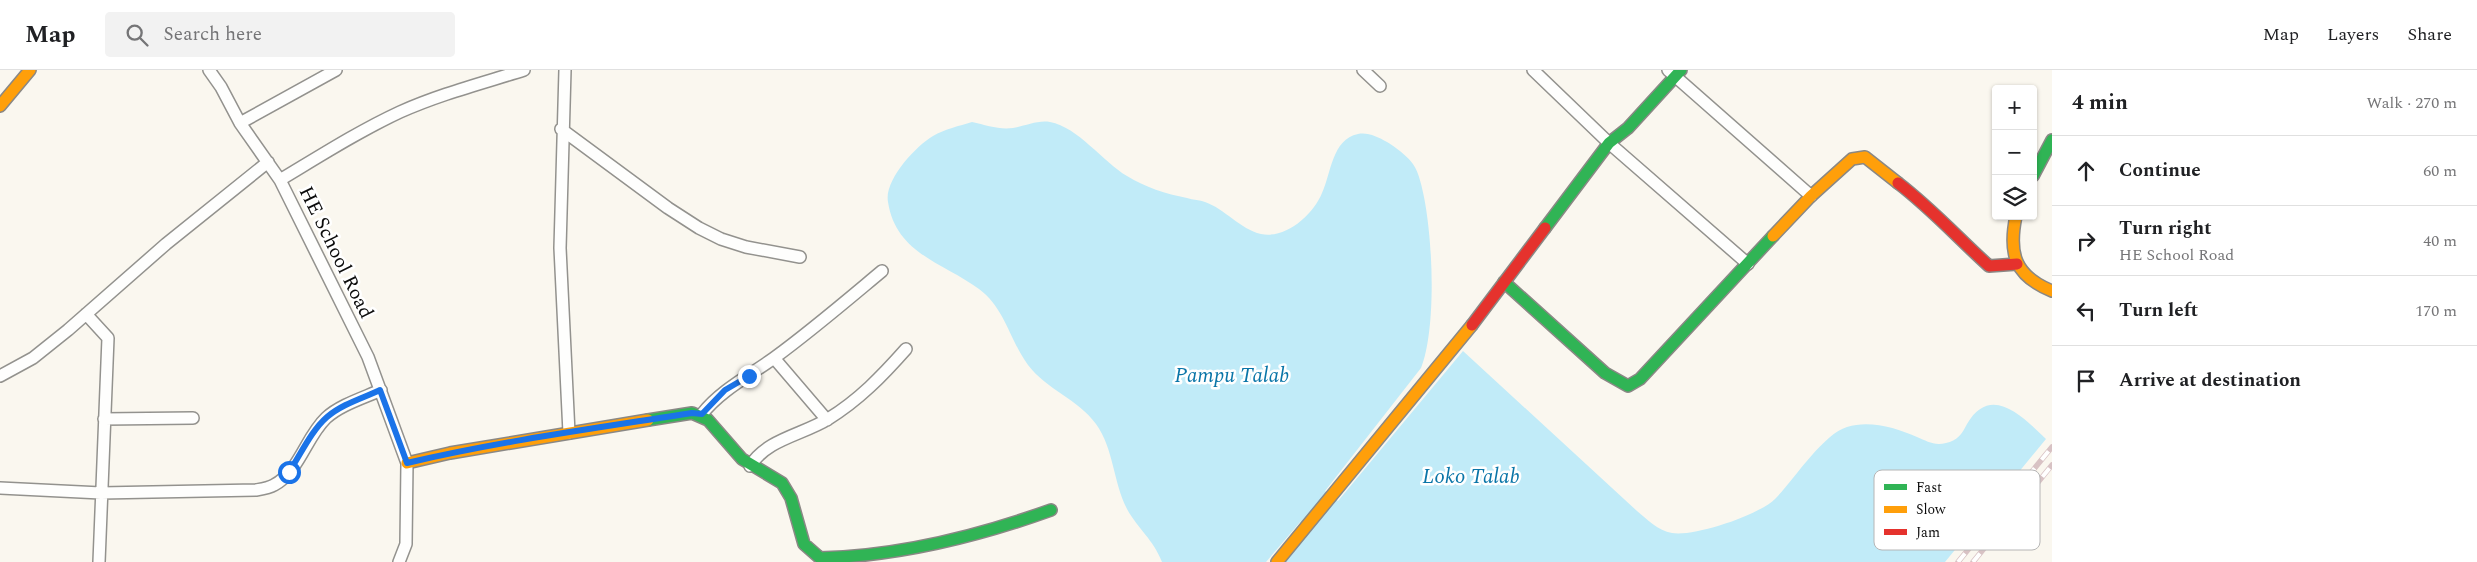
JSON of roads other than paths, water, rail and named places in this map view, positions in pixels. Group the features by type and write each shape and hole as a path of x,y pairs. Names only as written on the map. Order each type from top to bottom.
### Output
{"street":[{"path":"0,106 30,70"},
{"name":"HE School Road","path":"208,70 221,87 240,123 280,180 368,357 407,463"},
{"path":"280,180 347,139 401,112 448,94 524,70"},
{"path":"564,70 561,129 560,248 568,433"},
{"path":"1364,70 1380,86"},
{"path":"1533,70 1608,143 1748,264"},
{"path":"240,123 329,72"},
{"path":"1277,562 1457,346 1608,143 1628,128 1675,72 1811,196"},
{"path":"561,129 668,208 699,228 721,239 746,247 800,257"},
{"path":"2034,175 2052,140"},
{"path":"1504,282 1605,373 1616,381 1628,386 1640,379 1811,196 1852,159 1865,157 1930,208 1942,223 1989,266 2016,264"},
{"path":"0,376 33,358 166,244 268,162"},
{"path":"2015,220 2011,237 2016,264 2031,281 2052,291"},
{"path":"702,414 725,390 774,358 882,271"},
{"path":"86,314 108,338 100,562"},
{"path":"750,466 757,455 765,448 826,420 877,382 906,350"},
{"path":"774,358 826,420"},
{"path":"0,488 101,493 256,490 274,485 289,472 316,429 327,417 340,408 380,390"},
{"path":"399,562 406,544 407,463 450,453 692,413 702,414 709,419 741,459 750,466 776,478 785,486 791,497 802,543 809,553 820,558 850,559 954,541 1001,529 1051,510"},
{"path":"104,419 193,418"}],"water":[{"name":"Pampu Talab","path":"972,122 1003,128 1013,128 1041,122 1060,125 1080,138 1118,170 1134,180 1164,192 1205,202 1219,209 1246,228 1261,234 1270,235 1280,233 1298,224 1312,209 1322,193 1338,150 1349,137 1358,134 1373,135 1401,152 1416,169 1427,216 1432,271 1430,326 1426,349 1421,368 1325,491 1338,501 1463,351 1637,511 1657,527 1672,533 1695,532 1726,524 1767,505 1775,499 1818,448 1838,431 1847,427 1865,424 1883,426 1931,443 1942,444 1953,441 1959,436 1976,412 1986,406 1996,405 2007,408 2017,414 2046,439 2021,470 1874,470 1874,550 1955,550 1945,562 1285,562 1301,521 1266,562 1162,562 1122,499 1110,455 1096,424 1081,408 1044,381 1028,365 1016,346 1001,315 988,297 979,289 911,246 893,220 888,202 888,193 896,174 918,147 933,136"}],"railway":[{"path":"2033,470 2052,447"},
{"path":"2040,480 2052,465"},
{"path":"1958,562 1968,550"},
{"path":"1973,562 1983,550"}],"water label":[{"name":"Loko Talab","path":"1471,476"}]}
